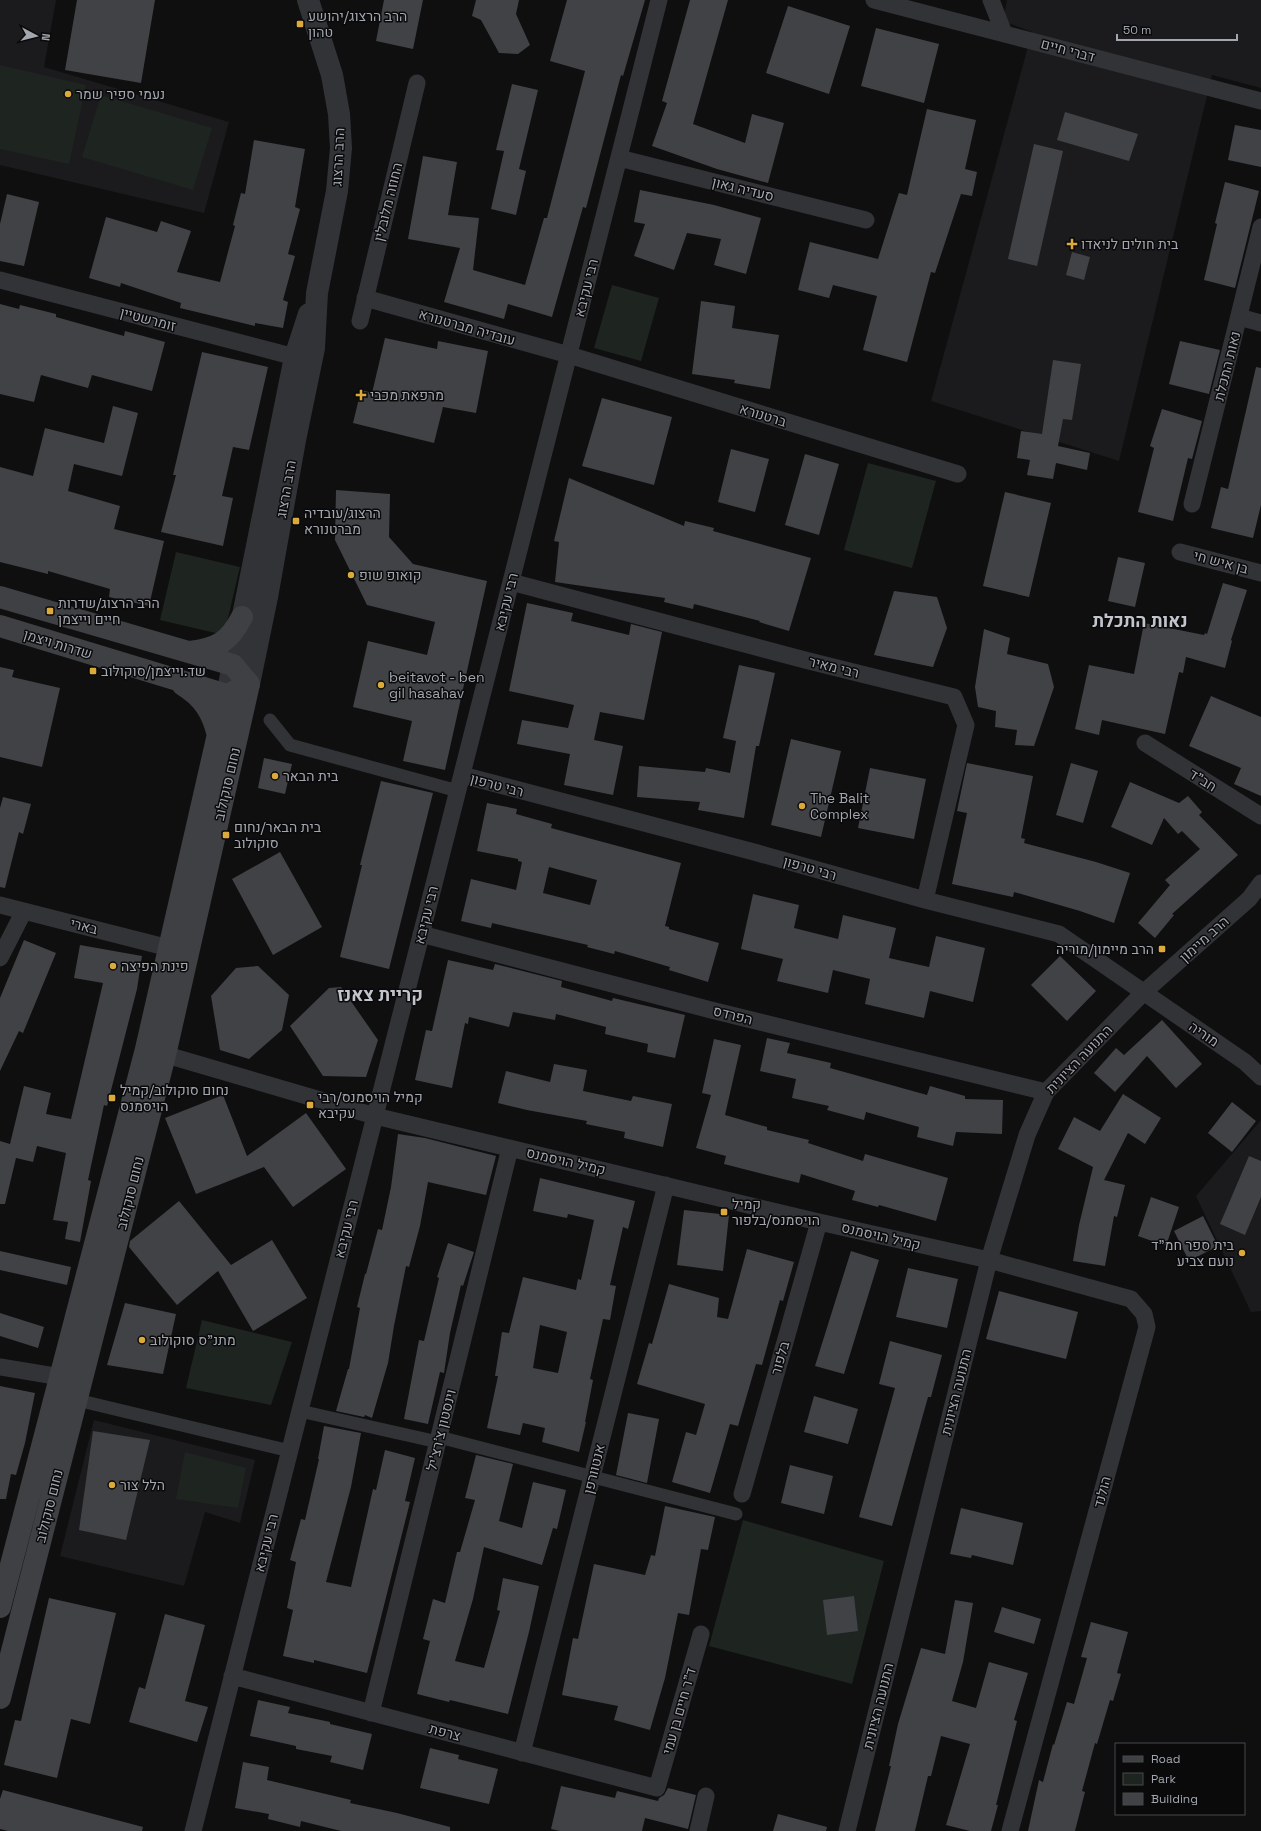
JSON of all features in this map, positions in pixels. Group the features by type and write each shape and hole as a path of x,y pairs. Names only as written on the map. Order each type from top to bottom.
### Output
{"main road":[{"name":"שדרות ויצמן","path":"0,597 233,665"},
{"path":"190,652 208,649 221,644 229,637 242,617"},
{"name":"שדרות ויצמן","path":"0,626 227,695"},
{"path":"227,695 249,684 233,665"},
{"path":"177,681 192,691 208,707 213,716 218,736"},
{"name":"נחום סוקולוב","path":"0,1698 77,1400 156,1052 249,684"},
{"name":"נחום סוקולוב","path":"0,1607 60,1376 156,1052 169,948 227,695"}],"street":[{"name":"הרב הרצוג","path":"249,684 314,348 318,293 337,191 341,148 340,114 332,75 308,0"},
{"name":"רבי עקיבא","path":"193,1831 659,0"},
{"name":"דברי חיים","path":"874,0 1261,101"},
{"path":"991,0 1004,33"},
{"name":"החוזה מלובלין","path":"360,321 417,84"},
{"name":"סעדיה גאון","path":"619,158 866,220"},
{"name":"נאות התכלת","path":"1192,504 1261,227"},
{"name":"זומרשטיין","path":"0,280 295,357"},
{"name":"הרב הרצוג","path":"233,665 295,357 318,293"},
{"name":"עובדיה מברטנורא","path":"365,298 569,356"},
{"path":"1239,317 1261,323"},
{"name":"ברטנורא","path":"569,356 958,474"},
{"name":"בן איש חי","path":"1180,552 1261,573"},
{"name":"רבי מאיר","path":"511,582 805,660 954,696 966,725 925,900"},
{"name":"נחום סוקולוב","path":"227,695 233,665"},
{"path":"270,720 290,745 460,783"},
{"name":"חב\"ד","path":"1145,744 1261,816"},
{"name":"רבי טרפון","path":"460,783 754,852 925,900 1059,934 1143,993"},
{"name":"הרב מיימון","path":"1143,993 1249,899 1261,883"},
{"name":"בארי","path":"0,905 169,948"},
{"path":"0,958 24,911"},
{"name":"הפרדס","path":"421,934 711,1010 1046,1092"},
{"name":"מוריה","path":"1143,993 1246,1062 1261,1077"},
{"name":"התנועה הציונית","path":"847,1831 989,1260 1027,1135 1046,1092 1143,993"},
{"name":"קמיל הויסמנס","path":"156,1052 375,1116 819,1222 989,1260"},
{"name":"וינסטון צ'רצ'יל","path":"371,1713 510,1148"},
{"name":"אנטוורפן","path":"522,1753 666,1185"},
{"name":"בלפור","path":"742,1494 819,1222"},
{"name":"הולנד","path":"989,1260 1131,1299 1144,1314 1147,1327 1010,1831"},
{"path":"0,1367 60,1376 69,1379 75,1387 77,1400 290,1451"},
{"path":"300,1411 438,1439 736,1514"},
{"name":"ד\"ר חיים בן עמי","path":"657,1788 701,1634"},
{"name":"צרפת","path":"232,1676 657,1788"},
{"path":"698,1831 706,1796"}],"shaded area":[{"name":"נעמי ספיר שמר","path":"0,0 56,0 44,67 229,122 204,213 0,165"},
{"name":"בית חולים לניאדו","path":"1007,0 1261,0 1261,88 1212,75 1119,461 931,401 1032,32 1003,21"},
{"name":"בית ספר חמ\"ד נועם צביע","path":"1261,1120 1261,1311 1251,1312 1196,1196"},
{"path":"94,1420 255,1460 240,1523 205,1512 184,1586 60,1556"}],"green space":[{"path":"0,65 86,85 69,164 0,149"},
{"path":"101,95 212,128 193,190 82,157"},
{"path":"612,285 659,298 641,361 594,348"},
{"path":"868,463 936,481 912,568 844,550"},
{"path":"176,552 240,567 224,635 160,620"},
{"path":"202,1320 292,1342 271,1405 186,1388"},
{"path":"185,1452 246,1468 238,1508 176,1499"},
{"path":"743,1520 884,1561 852,1684 709,1646"}],"building":[{"name":"נעמי ספיר שמר","path":"77,0 155,0 141,83 65,70"},
{"path":"384,0 423,0 413,49 376,41"},
{"path":"476,0 519,0 516,14 530,45 518,54 499,53 481,20 472,16"},
{"path":"567,0 645,0 623,76 621,75 586,208 583,207 552,317 508,304 504,319 444,302 460,248 408,239 423,156 457,162 448,215 479,218 473,270 525,285 544,218 547,218 585,71 550,61"},
{"path":"690,0 728,0 693,124 745,143 752,114 784,123 768,183 717,169 652,146 667,103 662,101"},
{"path":"788,6 850,26 829,94 766,73"},
{"path":"876,28 939,44 924,103 861,86"},
{"path":"512,84 538,90 519,169 526,171 516,215 491,209 504,151 496,150"},
{"path":"927,109 976,120 965,169 977,172 972,196 961,194 935,273 931,272 907,362 863,350 877,296 833,285 829,298 798,290 810,242 878,259 899,193 907,195"},
{"path":"1065,112 1138,134 1129,161 1057,140"},
{"path":"1235,125 1261,130 1261,167 1228,160"},
{"path":"254,140 305,149 295,207 300,209 288,254 295,256 283,300 288,302 283,328 255,323 255,326 180,308 181,303 121,283 120,287 89,278 106,217 157,232 161,221 191,231 177,272 220,282 235,226 233,225 241,193 245,194"},
{"path":"1034,144 1063,151 1037,266 1008,259"},
{"path":"1225,182 1259,191 1235,288 1204,280"},
{"path":"640,190 714,205 761,218 746,274 714,265 721,239 687,233 674,270 634,256 645,224 634,222"},
{"path":"7,194 39,202 24,266 0,261 0,224"},
{"path":"1072,252 1090,257 1084,280 1066,275"},
{"path":"701,301 735,306 732,328 779,335 770,389 734,383 735,380 692,374"},
{"path":"0,304 19,309 20,305 56,314 56,317 124,336 125,331 165,342 152,391 92,375 88,388 41,375 34,402 0,394"},
{"path":"385,338 437,349 438,341 488,351 476,413 443,407 434,443 353,423 361,390 372,393"},
{"path":"1180,341 1220,350 1209,394 1169,384"},
{"path":"202,352 268,367 249,450 233,447 222,496 233,498 223,546 161,532 176,475 173,475"},
{"path":"1053,360 1081,364 1072,420 1063,419 1058,446 1090,453 1087,470 1056,463 1053,479 1027,475 1030,460 1017,458 1021,431 1042,434"},
{"path":"1256,367 1261,368 1261,505 1253,538 1211,528 1221,487 1228,489"},
{"path":"602,398 672,417 654,485 582,466"},
{"path":"113,406 138,413 122,476 74,464 68,491 120,506 114,529 164,541 149,606 109,597 110,589 48,571 48,574 0,562 0,467 33,476 45,428 104,443"},
{"path":"1162,409 1202,421 1192,459 1188,458 1173,521 1138,512 1154,448 1150,446"},
{"path":"731,449 769,459 755,512 718,502"},
{"path":"805,454 839,464 819,535 785,525"},
{"path":"569,478 684,526 685,521 714,528 713,531 811,558 789,631 759,622 760,621 694,604 693,609 664,602 665,598 555,582 559,542 554,541"},
{"path":"336,490 390,494 389,537 413,564 487,581 445,770 403,761 412,721 353,707 368,641 427,655 435,622 367,605 335,540"},
{"path":"1005,492 1051,503 1029,597 983,586"},
{"path":"1118,557 1145,563 1135,607 1108,601"},
{"path":"1223,583 1247,590 1231,640 1225,668 1186,657 1183,673 1179,672 1165,734 1102,720 1099,735 1075,729 1089,665 1134,674 1144,623 1204,635 1205,633 1207,634"},
{"path":"894,591 937,597 947,628 933,667 874,655"},
{"path":"527,603 573,613 571,621 629,635 631,624 662,632 644,720 600,712 594,740 623,746 613,795 564,785 570,754 517,744 522,720 568,728 574,705 509,691"},
{"path":"984,629 1010,638 1007,654 1048,664 1054,687 1034,746 1015,745 1017,730 995,727 996,711 978,707 975,687"},
{"path":"739,665 775,673 759,746 756,746 744,818 698,810 700,802 637,797 639,766 705,772 706,768 730,773 736,741 723,738"},
{"path":"0,667 14,670 12,677 60,688 42,767 0,757"},
{"path":"1211,696 1261,717 1261,796 1234,784 1241,768 1189,746"},
{"path":"791,739 841,751 821,837 771,825"},
{"name":"בית הבאר","path":"264,758 292,764 285,794 258,788"},
{"path":"967,763 1033,776 1021,838 1025,839 1024,843 1096,862 1130,873 1114,923 1080,911 1014,892 1013,897 952,884 967,813 957,811"},
{"path":"1071,763 1098,771 1083,823 1056,815"},
{"path":"870,768 926,779 914,839 858,828"},
{"path":"381,781 433,793 389,969 340,957 362,865 360,865"},
{"path":"1130,782 1179,803 1188,796 1202,812 1199,815 1238,855 1172,914 1174,915 1155,938 1138,923 1170,885 1165,880 1200,849 1182,831 1178,834 1164,818 1152,845 1111,827"},
{"path":"3,797 31,804 23,834 19,832 5,888 0,887 0,808"},
{"path":"487,803 517,809 516,814 552,824 551,828 681,863 665,926 669,927 669,929 719,943 708,982 669,970 670,967 615,951 614,954 587,947 588,945 492,923 491,928 461,921 471,879 516,890 522,862 518,861 518,859 477,851","holes":["549,867 597,880 590,905 543,893"]},
{"path":"280,852 322,927 273,955 232,879"},
{"path":"753,894 799,905 794,928 838,939 843,915 896,928 889,958 929,967 936,936 985,948 973,1002 930,991 924,1018 865,1004 870,979 833,970 828,993 777,981 783,959 741,949"},
{"path":"24,940 56,953 23,1033 19,1031 0,1071 0,998"},
{"path":"80,945 142,956 137,989 107,1106 104,1105 88,1180 91,1181 80,1242 65,1239 68,1222 53,1220 66,1153 37,1146 33,1162 16,1158 5,1204 0,1204 0,1141 10,1144 24,1086 51,1093 46,1114 71,1119 103,983 74,978"},
{"path":"1060,956 1096,991 1067,1021 1031,985"},
{"path":"448,960 493,970 495,964 562,981 561,987 612,1001 613,998 685,1015 675,1058 647,1052 648,1044 605,1034 606,1027 556,1014 555,1020 513,1012 509,1027 469,1017 468,1024 465,1023 452,1088 415,1080 426,1030 432,1031"},
{"path":"258,966 289,995 282,1030 249,1059 220,1050 211,996 236,968"},
{"path":"341,987 378,1040 366,1077 323,1076 290,1026 329,988"},
{"path":"1162,1020 1202,1064 1176,1088 1147,1056 1115,1092 1094,1073 1116,1048 1124,1055"},
{"path":"767,1038 790,1043 787,1053 831,1063 830,1068 927,1095 930,1086 965,1096 965,1099 1003,1100 1002,1134 956,1132 953,1146 917,1137 919,1127 866,1112 864,1120 827,1110 829,1106 792,1098 796,1079 760,1071"},
{"path":"714,1039 741,1045 725,1115 767,1127 767,1130 809,1140 808,1143 863,1161 865,1154 948,1178 936,1221 879,1205 878,1207 852,1200 855,1191 801,1174 799,1183 724,1164 726,1156 696,1148 711,1095 702,1093"},
{"path":"554,1064 587,1070 583,1091 631,1101 633,1096 672,1104 663,1147 624,1138 625,1132 586,1124 587,1121 498,1103 506,1071 550,1082"},
{"path":"1123,1094 1161,1118 1145,1144 1128,1133 1104,1180 1125,1185 1117,1217 1114,1216 1105,1266 1073,1261 1079,1225 1093,1167 1058,1149 1074,1117 1100,1131"},
{"path":"223,1095 247,1156 306,1113 346,1169 293,1207 264,1167 196,1194 165,1118"},
{"path":"1232,1102 1256,1121 1232,1152 1208,1133"},
{"path":"398,1134 425,1138 496,1156 486,1195 428,1182 420,1226 409,1267 406,1266 388,1363 372,1418 365,1415 364,1417 336,1411 349,1369 360,1308 357,1307 365,1274 378,1229 382,1230 391,1187"},
{"path":"1249,1156 1261,1161 1261,1197 1245,1235 1220,1224"},
{"path":"540,1178 635,1201 628,1229 623,1227 610,1285 616,1286 610,1320 603,1319 590,1379 593,1380 579,1452 542,1442 545,1428 523,1423 520,1435 487,1428 498,1376 495,1376 502,1332 509,1333 523,1277 576,1290 578,1279 581,1280 594,1220 568,1214 567,1218 533,1211","holes":["540,1325 567,1332 558,1373 533,1368"]},
{"path":"1151,1197 1179,1207 1166,1246 1138,1236"},
{"path":"179,1201 231,1265 272,1240 307,1298 253,1331 218,1271 177,1305 129,1247 130,1241"},
{"path":"684,1210 729,1215 723,1271 677,1265"},
{"path":"1203,1216 1218,1246 1189,1261 1174,1231"},
{"path":"448,1243 474,1252 463,1286 461,1285 450,1333 444,1373 440,1372 428,1424 404,1419 419,1340 424,1341 439,1278 437,1277"},
{"path":"747,1249 794,1262 783,1301 780,1300 762,1365 756,1364 738,1426 730,1424 710,1493 672,1482 686,1432 696,1435 705,1404 637,1384 649,1343 652,1344 669,1284 719,1298 717,1317 728,1319"},
{"path":"0,1251 71,1267 67,1285 0,1270"},
{"path":"851,1251 879,1260 844,1374 815,1366"},
{"path":"908,1268 958,1279 947,1328 896,1317"},
{"path":"999,1291 1078,1312 1066,1359 986,1339"},
{"name":"מתנ\"ס סוקולוב","path":"125,1303 176,1314 163,1374 107,1365"},
{"path":"0,1313 44,1327 38,1348 0,1336"},
{"path":"890,1341 942,1355 931,1397 928,1397 892,1526 859,1517 895,1388 879,1384"},
{"path":"0,1386 35,1393 25,1443 16,1475 11,1474 6,1499 0,1499"},
{"path":"814,1396 858,1409 848,1444 804,1432"},
{"path":"628,1413 659,1419 647,1483 616,1475"},
{"path":"324,1426 361,1433 351,1487 326,1582 351,1587 373,1489 376,1490 385,1450 415,1458 405,1501 410,1502 367,1673 314,1660 314,1663 283,1656 293,1610 287,1608 296,1562 290,1560 301,1519 305,1520 319,1459"},
{"name":"הלל צור","path":"93,1431 150,1440 126,1540 79,1530"},
{"path":"476,1455 513,1464 499,1521 522,1528 533,1482 566,1490 557,1529 553,1528 542,1565 484,1547 473,1599 455,1661 484,1668 500,1611 497,1610 503,1578 539,1586 508,1714 450,1700 449,1702 417,1694 430,1641 423,1639 433,1599 445,1603 457,1552 460,1552 475,1500 465,1498"},
{"path":"790,1465 833,1476 824,1514 781,1503"},
{"path":"665,1506 715,1517 708,1550 701,1549 689,1615 678,1613 665,1678 650,1730 614,1720 618,1706 562,1695 573,1638 578,1639 594,1564 645,1575 651,1555 655,1556"},
{"path":"961,1508 1023,1523 1013,1565 972,1555 971,1558 950,1554"},
{"path":"854,1596 858,1631 827,1635 823,1600"},
{"path":"49,1598 116,1613 90,1724 71,1719 57,1778 4,1765 15,1720 21,1721"},
{"path":"955,1600 973,1603 963,1662 952,1701 976,1708 989,1662 1028,1673 1014,1720 1017,1721 991,1831 970,1831 946,1825 970,1744 941,1736 931,1776 928,1776 915,1831 875,1831 891,1766 889,1766 898,1724 921,1648 945,1654"},
{"path":"1002,1607 1041,1619 1034,1644 994,1632"},
{"path":"165,1614 205,1625 185,1701 208,1707 197,1742 129,1722 139,1687 145,1689"},
{"path":"1091,1622 1128,1632 1117,1673 1121,1674 1113,1701 1110,1700 1097,1744 1095,1743 1082,1791 1085,1792 1075,1831 1028,1831 1039,1780 1043,1782 1053,1744 1054,1745 1067,1702 1074,1704 1087,1658 1081,1657"},
{"path":"258,1700 290,1707 288,1713 330,1722 330,1724 372,1734 363,1770 330,1762 332,1756 296,1749 296,1746 250,1736"},
{"path":"430,1748 459,1755 458,1759 498,1769 489,1804 420,1788"},
{"path":"243,1762 269,1767 267,1780 351,1800 350,1803 397,1813 450,1827 450,1831 341,1831 301,1821 300,1827 268,1819 269,1814 235,1808"},
{"path":"561,1786 615,1798 617,1791 658,1801 668,1788 696,1795 688,1829 645,1818 642,1831 560,1831 551,1829"},
{"path":"3,1790 143,1827 142,1831 8,1831 0,1829 0,1799"},
{"path":"778,1814 827,1827 826,1831 773,1831"}],"place":[{"name":"הרב הרצוג/יהושע טהון","path":"300,24"},
{"name":"נעמי ספיר שמר","path":"68,94"},
{"name":"בית חולים לניאדו","path":"1072,244"},
{"name":"מרפאת מכבי","path":"361,395"},
{"name":"הרצוג/עובדיה מברטנורא","path":"296,521"},
{"name":"קואופ שופ","path":"351,575"},
{"name":"הרב הרצוג/שדרות חיים וייצמן","path":"50,611"},
{"name":"שד.וייצמן/סוקולוב","path":"93,671"},
{"name":"beitavot - ben gil hasahav","path":"381,685"},
{"name":"בית הבאר","path":"275,776"},
{"name":"The Balit Complex","path":"802,806"},
{"name":"בית הבאר/נחום סוקולוב","path":"226,835"},
{"name":"הרב מיימון/מוריה","path":"1162,949"},
{"name":"פינת הפיצה","path":"113,966"},
{"name":"נחום סוקולוב/קמיל הויסמנס","path":"112,1098"},
{"name":"קמיל הויסמנס/רבי עקיבא","path":"310,1105"},
{"name":"קמיל הויסמנס/בלפור","path":"724,1212"},
{"name":"בית ספר חמ\"ד נועם צביע","path":"1242,1253"},
{"name":"מתנ\"ס סוקולוב","path":"142,1340"},
{"name":"הלל צור","path":"112,1485"}],"district":[{"name":"נאות התכלת","path":"1140,621"},
{"name":"קריית צאנז","path":"380,995"}]}
